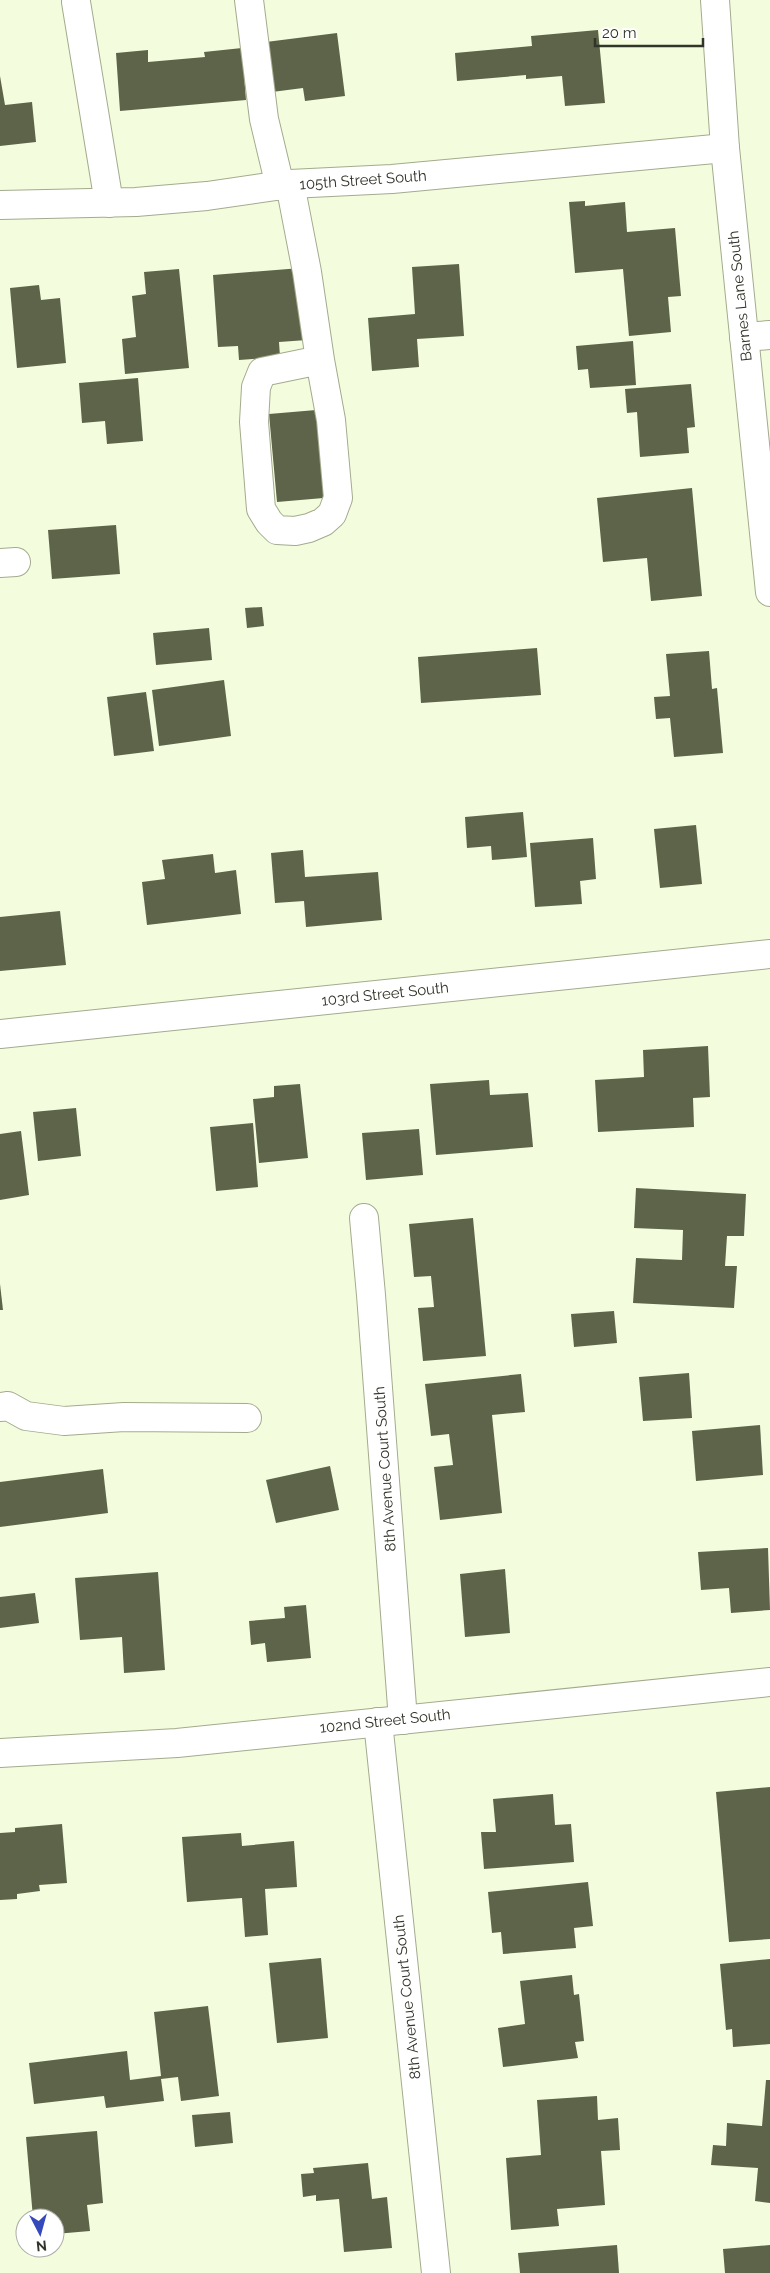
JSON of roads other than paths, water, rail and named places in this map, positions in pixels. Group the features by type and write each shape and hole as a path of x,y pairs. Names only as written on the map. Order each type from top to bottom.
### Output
{"street":[{"path":"248,0 264,120 285,185 307,272 331,420 338,498 332,514 323,522 295,531 277,530 268,522 261,509 254,422 256,387 262,372 320,360"},
{"name":"Barnes Lane South","path":"714,0 725,148 757,336 770,592"},
{"path":"76,2 109,203"},
{"name":"105th Street South","path":"0,205 109,203 207,196 285,185 401,178 725,148"},
{"name":"103rd Street South","path":"0,1034 770,954"},
{"name":"8th Avenue Court South","path":"364,1218 375,1344 391,1721 436,2273"},
{"path":"0,1406 8,1406 26,1416 64,1420 124,1417 247,1418"},
{"name":"102nd Street South","path":"0,1753 177,1743 770,1682"}]}
